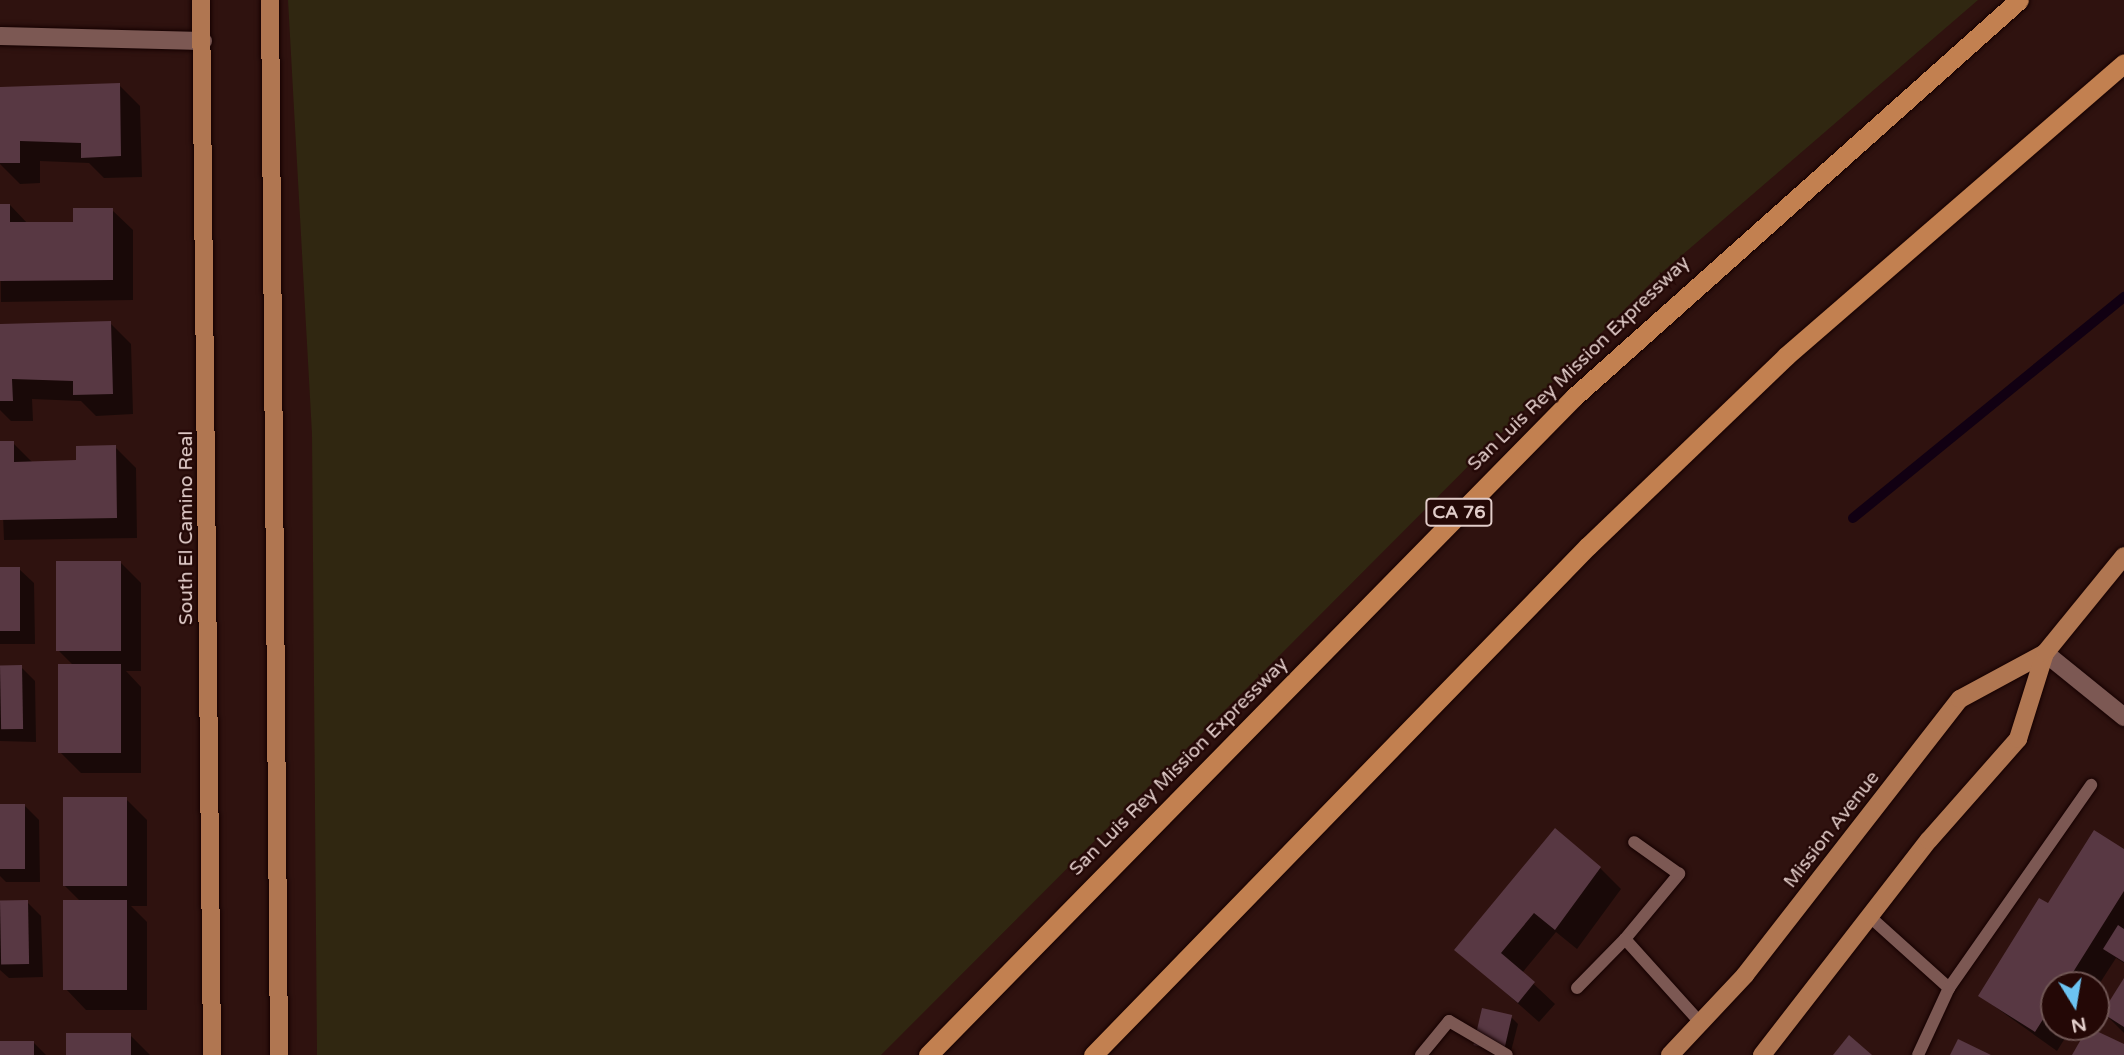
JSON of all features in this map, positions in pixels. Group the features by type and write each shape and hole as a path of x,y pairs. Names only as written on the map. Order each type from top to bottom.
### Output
{"highway":[{"name":"San Luis Rey Mission Expressway","path":"928,1055 1574,397 2020,0"},
{"path":"1093,1055 1598,537 1805,339 2124,63"}],"main road":[{"name":"South El Camino Real","path":"201,0 212,1055"},
{"path":"270,0 279,1055"},
{"name":"Mission Avenue","path":"1762,1055 1869,916 2018,739 2045,653 2124,556"},
{"name":"Mission Avenue","path":"1671,1055 1698,1020 1745,975 1960,699 2045,653"}],"street":[{"path":"0,36 203,41"},
{"path":"2045,653 2124,717"}],"lane":[{"path":"1917,1055 1949,988 2091,785"},
{"path":"1577,988 1625,939 1679,874 1634,842"},
{"path":"1869,916 1949,988"},
{"path":"1625,939 1698,1020"},
{"path":"1421,1055 1449,1021 1507,1055"}],"shaded area":[{"path":"288,0 1978,0 1659,275 881,1055 317,1055 312,434"}],"building":[{"path":"120,83 121,156 81,158 81,143 20,141 20,163 0,163 0,87"},
{"path":"0,204 10,204 10,222 73,222 73,208 113,208 113,280 0,281"},
{"path":"111,321 113,394 73,395 73,381 12,379 13,401 0,401 0,324"},
{"path":"0,441 14,441 14,462 76,460 76,446 116,445 117,518 0,520"},
{"path":"56,561 121,561 121,651 56,651"},
{"path":"0,567 20,567 20,631 0,631"},
{"path":"58,664 121,664 121,753 58,753"},
{"path":"0,665 22,665 23,729 1,729"},
{"path":"63,797 127,797 127,886 63,886"},
{"path":"0,804 25,804 25,869 0,869"},
{"path":"1555,828 1601,867 1555,930 1534,913 1501,953 1535,982 1518,1003 1454,950"},
{"path":"2094,830 2124,849 2124,891 2074,971 2040,971 2040,1024 2035,1032 1978,996 2039,898 2048,903"},
{"path":"0,900 28,900 29,964 1,964"},
{"path":"63,900 127,900 127,990 63,990"},
{"path":"2118,925 2124,929 2124,962 2103,949"},
{"path":"2124,978 2124,1027 2110,1018 2110,1000"},
{"path":"1482,1008 1512,1015 1504,1052 1473,1045"},
{"path":"66,1033 131,1033 131,1055 66,1055"},
{"path":"1849,1035 1872,1055 1833,1055"},
{"path":"2110,1037 2124,1044 2124,1055 2072,1055 2080,1041 2110,1041"},
{"path":"1958,1039 1991,1055 1950,1055"},
{"path":"0,1041 34,1041 34,1055 0,1055"}],"waterway":[{"path":"1853,518 2124,297"}]}
